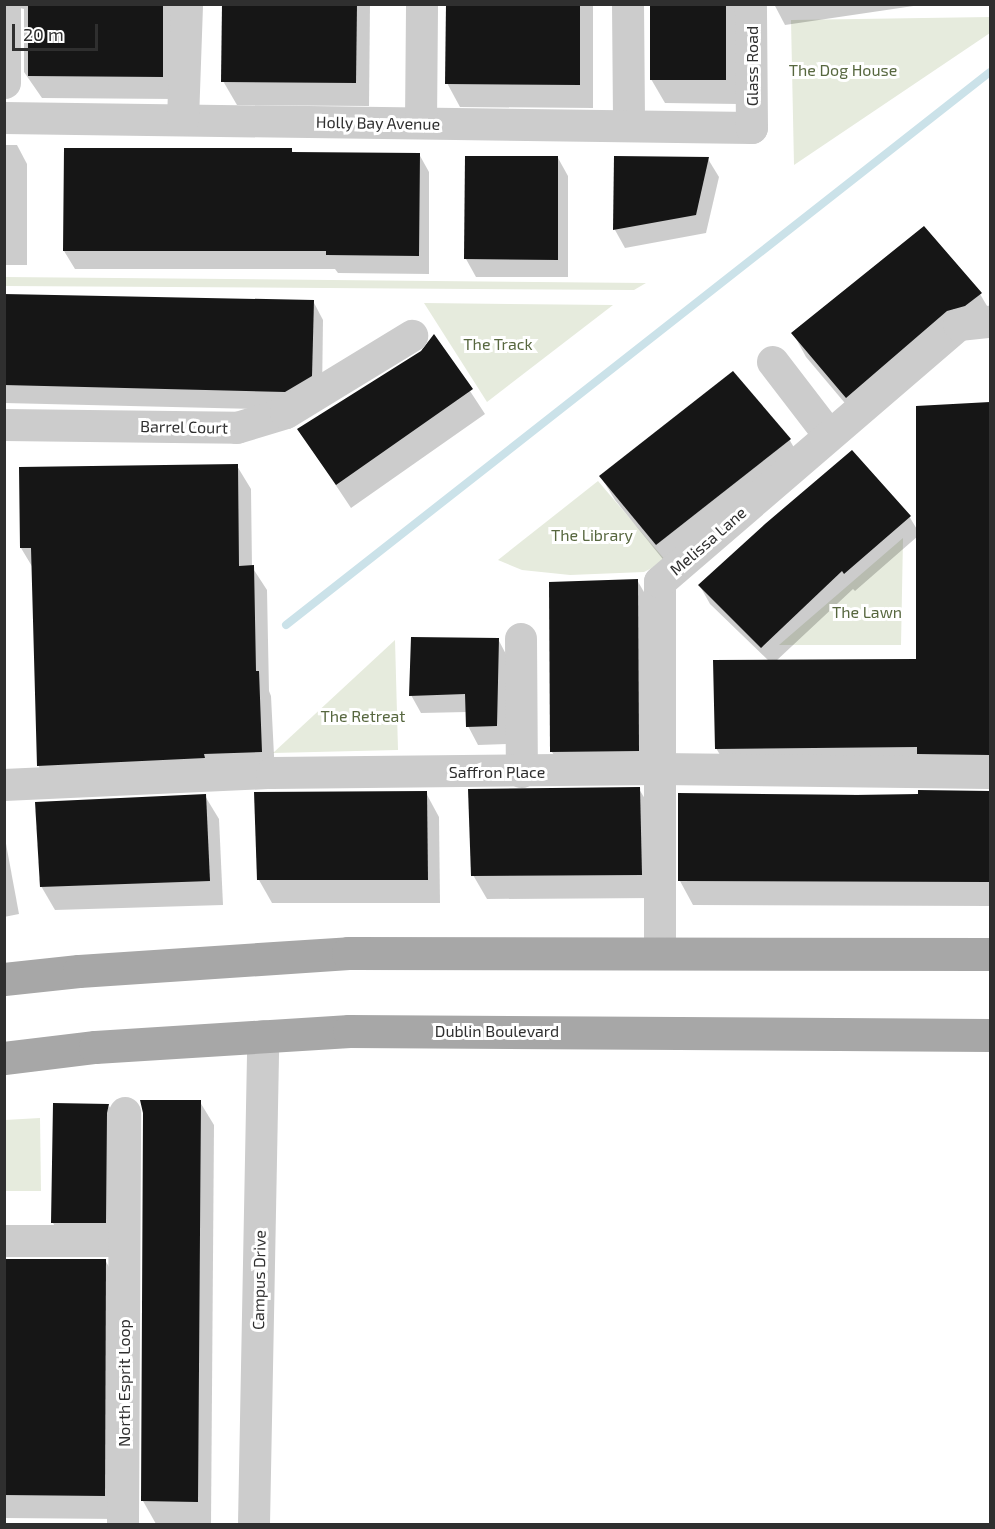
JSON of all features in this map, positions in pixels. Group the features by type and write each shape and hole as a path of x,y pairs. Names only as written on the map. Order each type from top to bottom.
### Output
{"main road":[{"path":"4,980 79,971 348,953 990,954"},
{"name":"Dublin Boulevard","path":"4,1058 95,1047 350,1031 990,1035"}],"street":[{"path":"5,83 6,4"},
{"path":"183,120 187,4"},
{"path":"421,123 422,4"},
{"path":"628,4 629,126"},
{"name":"Glass Road","path":"751,4 752,128"},
{"name":"Holly Bay Avenue","path":"4,118 752,128"},
{"name":"Melissa Lane","path":"660,954 660,582 958,325 990,322"},
{"name":"Barrel Court","path":"4,425 237,428 286,413 412,336"},
{"path":"773,362 829,435"},
{"path":"521,639 522,772"},
{"name":"Saffron Place","path":"4,785 272,773 660,770 990,773"},
{"name":"Campus Drive","path":"254,1524 263,1036"},
{"name":"North Esprit Loop","path":"123,1524 125,1113"},
{"path":"4,1241 124,1242"}],"green space":[{"name":"The Dog House","path":"990,17 990,33 794,165 791,20"},
{"path":"5,277 646,283 634,290 5,286"},
{"name":"The Track","path":"424,303 613,305 487,402"},
{"name":"The Library","path":"598,481 666,561 644,572 570,575 522,570 498,560"},
{"name":"The Lawn","path":"903,538 901,645 779,645"},
{"name":"The Retreat","path":"395,640 398,750 273,753"},
{"path":"40,1118 41,1191 5,1191 5,1120"}],"building":[{"path":"28,4 163,4 163,77 28,76"},
{"path":"222,4 357,4 356,83 221,82"},
{"path":"446,4 580,4 580,85 445,84"},
{"path":"650,4 726,4 726,80 650,80"},
{"path":"64,148 292,148 292,152 420,153 419,256 326,255 326,251 63,251"},
{"path":"465,156 558,156 558,260 464,259"},
{"path":"614,156 709,157 696,215 613,230"},
{"path":"924,226 982,293 965,306 947,311 846,398 791,333"},
{"path":"4,294 314,300 312,376 285,392 4,385"},
{"path":"434,334 473,389 336,485 297,429 421,351"},
{"path":"733,371 791,439 656,545 599,476"},
{"path":"990,402 990,755 917,754 917,747 715,749 713,660 916,659 916,406"},
{"path":"852,450 911,516 844,574 842,571 761,648 698,585"},
{"path":"238,464 239,566 254,565 256,671 259,671 262,752 204,754 205,758 37,766 31,548 20,548 19,467"},
{"path":"638,579 639,751 550,752 549,582"},
{"path":"411,637 499,638 497,726 466,727 465,694 409,696"},
{"path":"640,787 642,875 471,876 468,789"},
{"path":"918,790 990,791 990,882 678,881 678,793 857,795 918,794"},
{"path":"427,791 428,880 257,880 254,792"},
{"path":"206,794 210,881 40,887 35,802"},
{"path":"140,1100 201,1100 198,1502 141,1501 143,1113"},
{"path":"53,1103 109,1104 106,1223 51,1223"},
{"path":"4,1259 106,1259 105,1496 4,1495"}],"waterway":[{"path":"286,625 990,72"}]}
